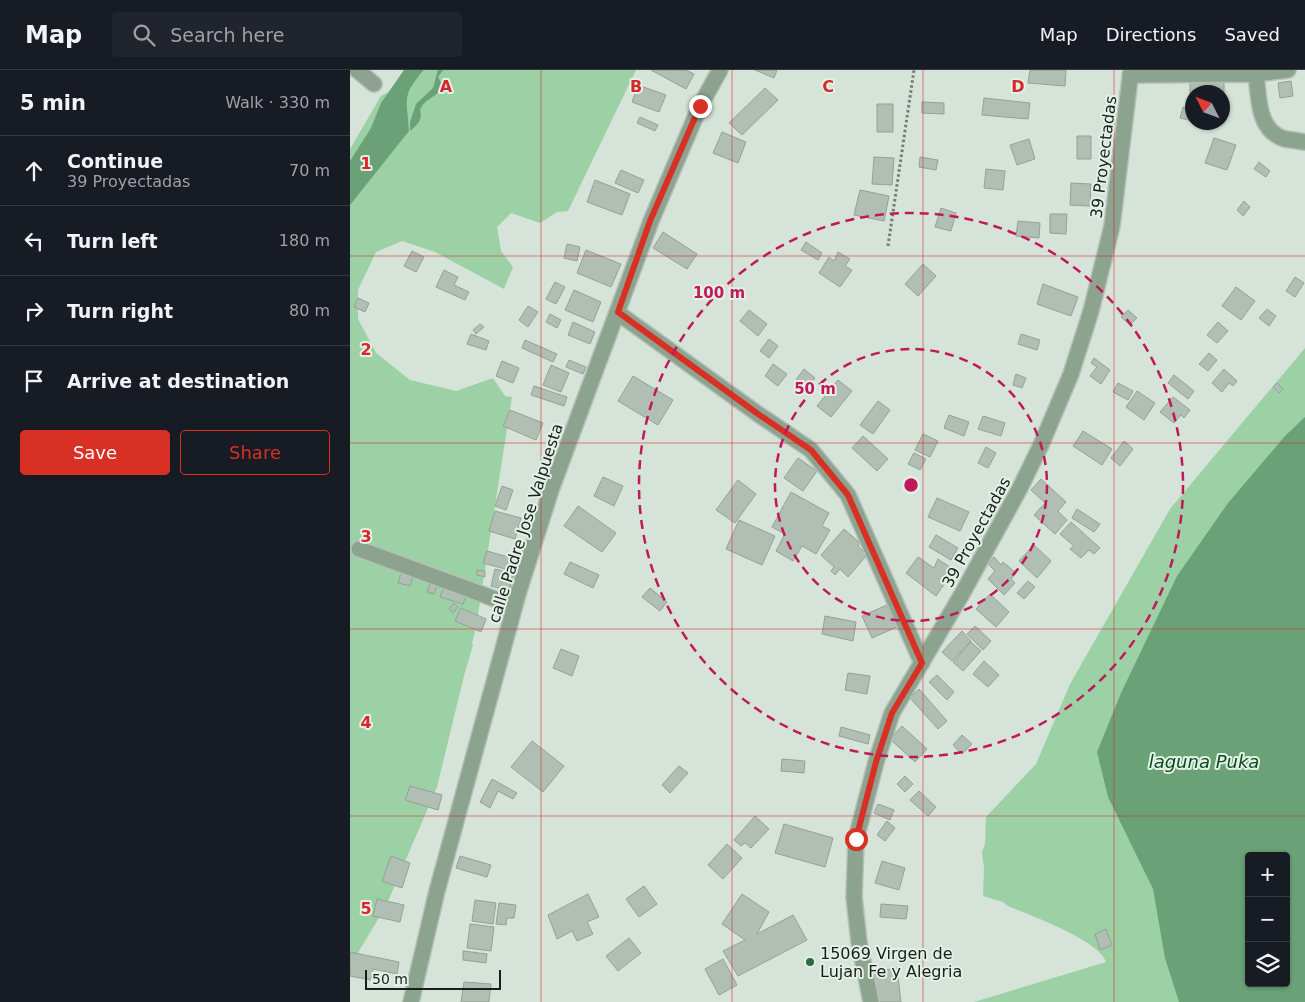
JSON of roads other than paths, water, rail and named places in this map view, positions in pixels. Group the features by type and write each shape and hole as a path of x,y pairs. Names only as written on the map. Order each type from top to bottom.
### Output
{"street":[{"path":"357,70 374,84"},
{"name":"calle Padre Jose Valpuesta","path":"411,1002 437,891 514,606 551,490 650,221 700,106 720,70"},
{"path":"1131,73 1256,74 1288,70"},
{"name":"39 Proyectadas","path":"871,1002 859,942 854,897 856,839 876,762 892,713 1020,488 1041,445 1070,374 1091,311 1112,226 1131,73"},
{"path":"1256,74 1261,116 1266,124 1284,138 1305,142"},
{"path":"618,312 758,414 811,450 848,495 922,663"},
{"path":"359,549 514,606"}],"water":[{"path":"404,70 424,70 412,86 407,98 409,131 350,205 350,161 371,128 381,103"},
{"path":"438,70 443,70 438,77 443,86 438,93 422,106 419,122 410,131 410,122 416,104 433,88"},
{"name":"laguna Puka","path":"1305,417 1305,1002 1179,1002 1165,958 1153,889 1108,797 1097,752 1121,693 1177,576 1228,503 1285,436"}],"place":[{"name":"15069 Virgen de Lujan Fe y Alegria","path":"810,962"}]}
